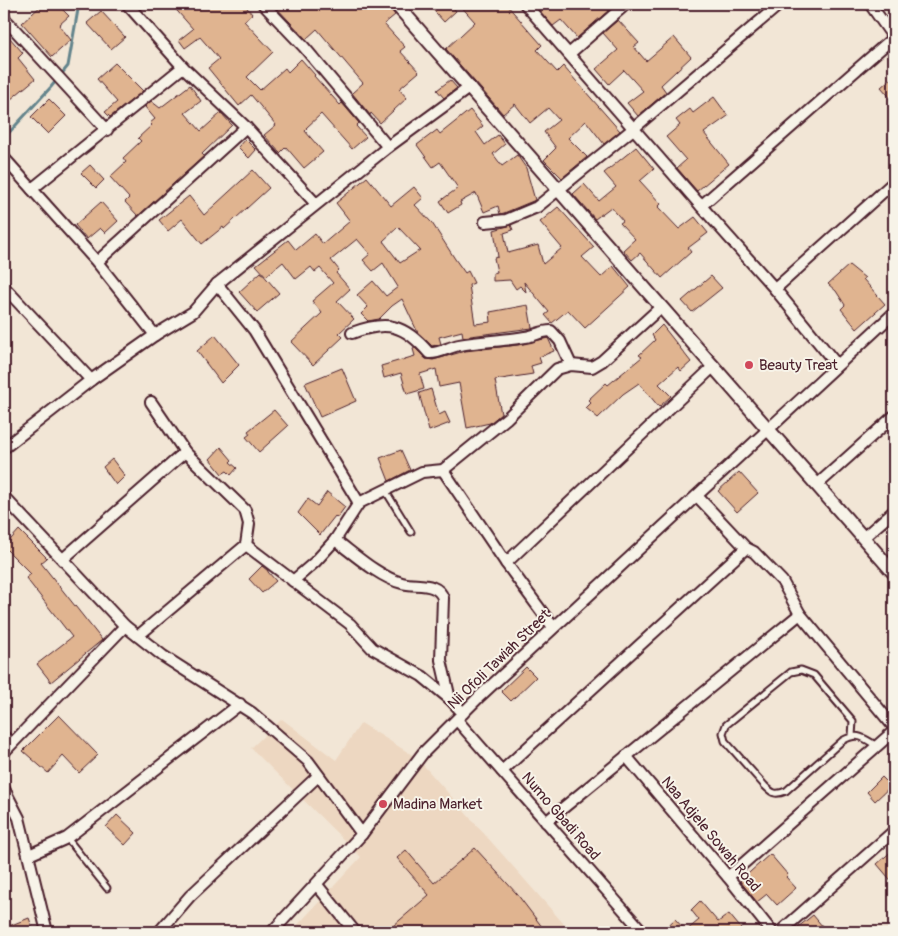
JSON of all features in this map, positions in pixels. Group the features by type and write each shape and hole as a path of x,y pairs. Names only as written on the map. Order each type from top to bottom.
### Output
{"street":[{"path":"127,4 183,67 246,126 316,204"},
{"path":"263,4 304,47 388,147"},
{"path":"396,4 894,574"},
{"path":"525,4 633,129 776,289 838,365"},
{"path":"569,54 626,4"},
{"path":"484,222 506,220 537,207 559,191 780,4"},
{"path":"701,206 894,38 870,4"},
{"path":"4,18 107,130"},
{"path":"32,189 183,67"},
{"path":"4,448 91,380 155,335 193,312 217,284 388,147 470,87"},
{"path":"97,262 246,126"},
{"path":"4,158 97,262 155,335"},
{"path":"776,289 894,182"},
{"path":"217,284 254,330 359,503"},
{"path":"4,287 91,380"},
{"path":"293,581 315,562 335,540 359,503 422,472 443,470 507,418 557,369 571,366 592,367 602,361 661,308"},
{"name":"Nii Ofoli Tawiah Street","path":"272,932 362,834 424,753 460,716 553,627 894,313"},
{"path":"352,333 372,326 392,326 414,336 429,353 434,353 472,343 528,337 551,331 560,341 571,366"},
{"path":"506,564 714,366"},
{"path":"138,636 246,546 249,524 245,510 185,452 151,402"},
{"path":"817,485 894,416"},
{"path":"63,560 185,452"},
{"path":"443,470 506,564 553,627"},
{"path":"697,496 746,548 754,552 782,581 800,614 894,729 728,877"},
{"path":"4,497 125,626 178,666 240,704 308,762 362,834"},
{"path":"863,538 894,511"},
{"path":"335,540 391,580 430,587 437,589 441,593 443,598 441,660 450,699"},
{"name":"Numo Gbadi Road","path":"246,546 350,624 372,648 422,676 450,699 460,716 502,772 643,932"},
{"path":"502,772 746,548"},
{"path":"546,822 800,614"},
{"path":"4,752 125,626"},
{"path":"29,855 67,838 240,704"},
{"name":"Naa Adjele Sowah Road","path":"626,756 772,932"},
{"path":"159,932 190,896 318,776"},
{"path":"4,789 19,818 47,932"},
{"path":"780,932 894,831"},
{"path":"317,885 356,932"}],"lane":[{"path":"385,490 411,532"},
{"path":"852,736 853,721 814,675 801,670 791,672 726,725 723,733 725,742 772,793 778,794 786,791 842,741 852,736 861,736 877,746"},
{"path":"4,732 12,743"},
{"path":"67,838 107,888"}],"shaded area":[{"name":"Madina Market","path":"282,719 336,760 361,723 417,758 571,932 291,932 361,857 251,748"}],"building":[{"path":"43,4 57,4 69,16 59,25 71,40 52,57 22,23"},
{"path":"171,4 244,4 252,14 244,21 273,52 247,77 260,90 285,68 288,72 301,59 340,105 342,103 359,123 356,126 366,137 352,149 321,114 305,131 323,152 304,168 286,147 280,153 264,135 276,125 251,95 239,106 208,68 219,59 200,37 185,48 179,40 193,29"},
{"path":"273,4 359,4 363,8 367,4 386,4 395,15 384,24 405,47 400,51 419,72 399,89 407,98 380,123 371,113 370,115 352,93 363,83 317,29 306,39"},
{"path":"428,4 450,4 456,11 444,22"},
{"path":"459,4 506,4 542,45 537,50 557,72 563,66 620,131 604,144 586,121 568,138 587,157 562,178 544,160 556,148 544,132 559,120 548,108 530,123 515,104 503,114 446,49 475,22"},
{"path":"542,4 616,4 577,38 561,20 553,26 537,8"},
{"path":"101,11 125,37 111,49 87,23"},
{"path":"618,20 639,43 634,47 646,61 674,37 691,57 661,85 666,92 638,116 627,103 643,91 624,70 609,84 596,69 618,50 603,33"},
{"path":"9,37 23,53 18,58 35,79 4,105 4,42"},
{"path":"115,63 143,91 110,117 105,112 117,102 97,79"},
{"path":"894,76 894,102 881,87"},
{"path":"450,80 457,88 444,98 437,90"},
{"path":"190,85 201,101 185,113 201,131 221,113 232,125 202,154 204,156 138,216 125,202 129,198 110,177 126,162 123,158 141,141 138,138 152,125 150,123 155,119 145,107 151,101 160,108"},
{"path":"714,97 728,116 704,133 729,164 697,191 677,168 686,160 666,137 680,125 676,120 690,109 693,113"},
{"path":"49,99 66,116 48,134 31,117"},
{"path":"470,110 483,126 476,132 485,145 498,135 505,144 493,154 502,166 517,155 526,168 535,200 500,214 498,206 484,212 476,193 460,202 461,205 448,213 440,201 458,188 440,162 433,167 417,145 437,130 440,134"},
{"path":"245,139 256,150 249,158 238,147"},
{"path":"636,147 654,169 640,181 661,204 658,207 679,229 695,217 708,233 688,248 691,252 662,278 640,253 632,260 623,250 635,239 620,223 623,221 611,207 595,219 573,194 584,184 599,201 616,187 604,173"},
{"path":"90,165 104,180 96,188 81,173"},
{"path":"253,170 269,188 224,229 223,227 202,244 182,219 168,231 159,220 189,196 204,215"},
{"path":"367,177 391,206 414,187 423,198 415,205 432,223 465,273 468,271 474,283 469,285 475,324 491,322 490,312 528,305 532,328 463,337 462,331 439,337 441,344 432,346 418,333 402,299 379,319 368,321 361,314 368,307 357,295 373,281 386,296 398,287 383,263 373,271 363,260 370,254 357,239 331,260 339,270 336,273 350,289 337,301 354,319 339,333 343,337 313,365 291,342 322,313 312,301 333,283 320,268 315,272 311,267 296,279 283,262 266,276 256,265 288,240 296,250 315,234 323,244 350,221 336,203","holes":["398,227 420,250 400,263 383,241"]},
{"path":"101,202 118,221 105,233 100,228 87,239 75,225"},
{"path":"558,207 594,247 582,257 601,277 613,266 630,287 585,328 568,310 552,323 545,315 549,312 524,282 526,292 520,286 516,289 510,280 493,281 493,273 497,272 494,258 498,257 494,230 511,225 513,230 504,233 508,253 538,245 543,264 562,248 540,222"},
{"path":"849,265 865,278 863,279 885,304 857,329 841,309 845,305 836,291 828,284"},
{"path":"261,272 279,293 257,312 239,292"},
{"path":"711,276 722,288 692,312 682,301"},
{"path":"662,325 691,362 681,371 678,367 659,384 671,396 659,407 639,383 623,394 598,418 586,408 591,403 588,400 606,383 608,385 642,357 639,355 655,340 652,335"},
{"path":"215,335 239,365 221,383 197,351"},
{"path":"548,338 554,351 539,357 541,363 531,366 533,374 495,380 501,414 490,423 467,428 459,383 439,387 436,369 420,374 424,389 407,394 401,373 384,378 381,366 415,356 413,349 415,348 426,359 433,360 465,351 518,345"},
{"path":"342,368 356,401 320,417 305,383"},
{"path":"431,389 439,415 445,412 450,423 429,431 419,393"},
{"path":"274,410 288,426 259,452 246,437 250,434 248,431"},
{"path":"221,447 232,460 230,462 237,468 231,475 227,471 222,474 210,459"},
{"path":"401,450 410,470 389,481 380,458"},
{"path":"112,459 125,476 116,485 103,467"},
{"path":"739,472 758,493 737,512 718,491"},
{"path":"327,492 345,507 320,535 298,513 308,499 317,506"},
{"path":"19,530 47,558 41,563 102,640 51,682 37,664 72,637 26,578 31,574 4,547"},
{"path":"262,566 276,581 262,593 249,579"},
{"path":"526,667 536,677 511,701 501,691"},
{"path":"59,715 98,755 79,773 63,756 48,773 23,751"},
{"path":"882,777 891,786 875,801 867,792"},
{"path":"117,815 136,833 125,845 106,827"},
{"path":"475,848 517,894 546,932 386,932 429,895 397,858 406,850 434,883"},
{"path":"894,849 894,884 877,864"},
{"path":"770,854 788,875 786,877 796,888 777,905 767,894 757,902 740,881"},
{"path":"700,901 718,922 729,914 744,932 661,932 675,919 686,931 699,920 691,910"},
{"path":"813,915 827,932 792,932"},
{"path":"29,918 34,932 4,932 4,928"}],"waterway":[{"path":"4,138 68,66 79,4"}],"place":[{"name":"Beauty Treat","path":"749,365"},
{"name":"Madina Market","path":"383,804"}]}
